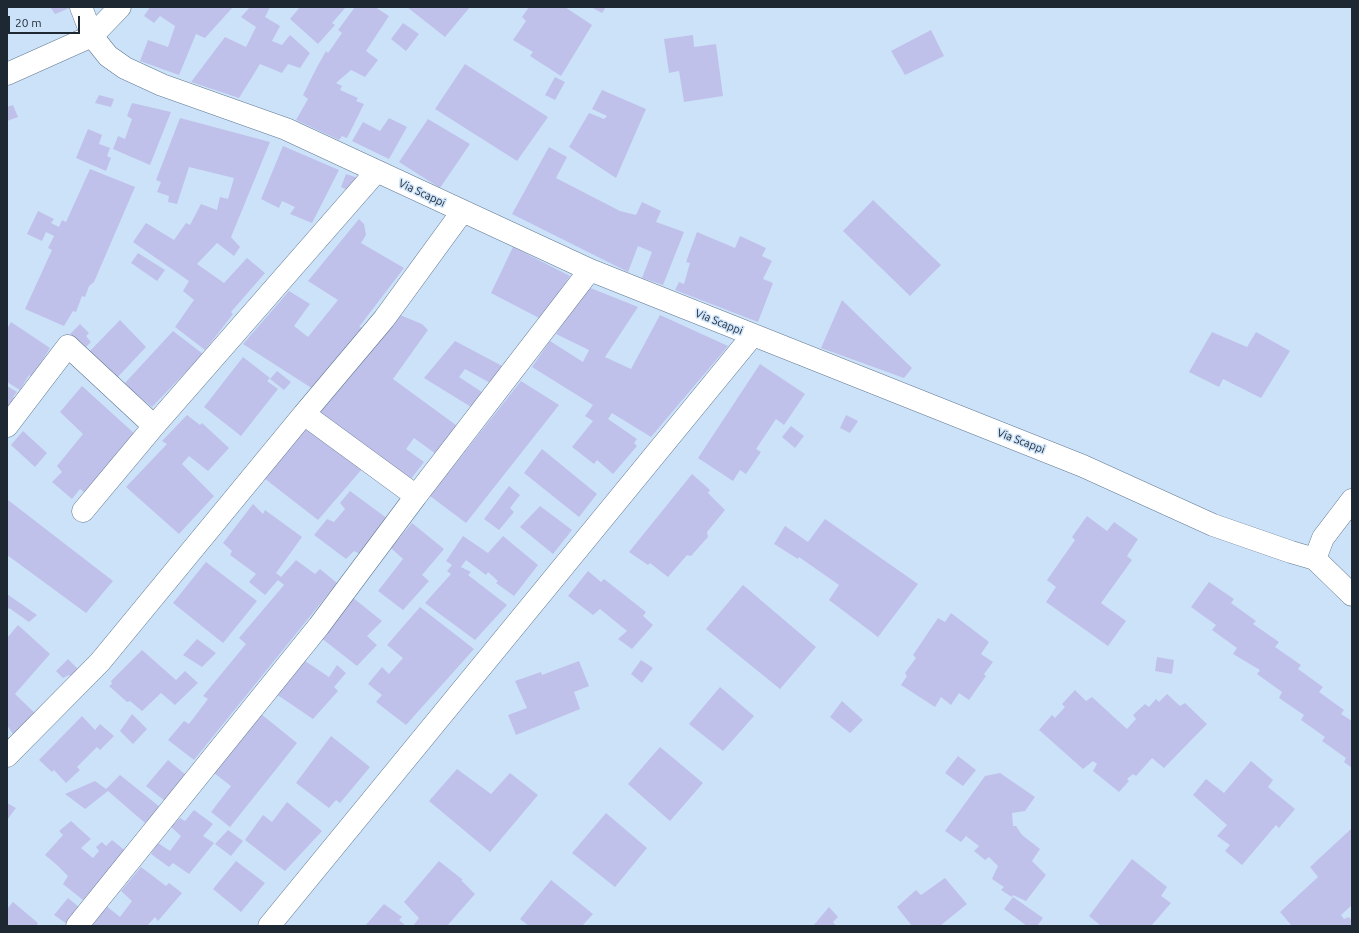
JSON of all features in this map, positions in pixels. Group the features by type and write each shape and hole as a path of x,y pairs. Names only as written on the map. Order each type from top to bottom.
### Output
{"street":[{"name":"Via Scappi","path":"81,7 92,36 108,56 125,68 162,85 286,129 462,212 590,270 1083,466 1214,525 1315,559 1352,595"},
{"path":"7,74 92,36 120,7"},
{"path":"83,511 154,426 376,172"},
{"path":"7,756 100,662 384,319 462,212"},
{"path":"77,926 319,626 416,496 590,270"},
{"path":"269,926 753,336"},
{"path":"7,426 68,346 154,426"},
{"path":"304,414 416,496"},
{"path":"1315,559 1323,538 1352,500"}],"building":[{"path":"50,7 72,7 55,14"},
{"path":"150,7 233,7 205,38 196,34 179,75 140,61 148,40 168,47 175,26 160,16 154,23 144,16"},
{"path":"250,7 270,7 265,17 280,26 272,41 282,45 290,35 310,53 300,68 288,64 282,73 260,64 239,98 191,82 225,37 246,47 256,27 241,17"},
{"path":"300,7 346,7 332,23 335,25 318,44 290,19"},
{"path":"355,7 375,7 389,16 366,51 378,60 365,77 351,70 336,83 342,86 340,90 358,98 356,101 364,104 347,138 342,136 339,140 296,120 308,99 303,95 317,67 326,51 328,53 342,33 338,30"},
{"path":"407,7 470,7 445,37"},
{"path":"529,7 565,7 592,25 561,76 530,56 533,52 513,40 526,21 522,17"},
{"path":"591,7 606,7 602,13"},
{"path":"403,23 419,34 406,51 391,39"},
{"path":"931,30 944,56 905,75 891,51"},
{"path":"693,35 694,47 716,44 723,96 684,102 679,71 669,73 664,39"},
{"path":"465,64 548,117 517,161 435,109"},
{"path":"555,77 565,82 555,100 545,95"},
{"path":"602,90 646,109 616,178 569,147 589,113 604,119 607,116 592,109"},
{"path":"99,95 114,99 111,107 95,103"},
{"path":"132,103 171,112 150,165 113,149 118,136 125,139 132,119 127,116"},
{"path":"13,105 18,117 7,121 7,107"},
{"path":"180,118 270,142 231,237 240,247 234,256 217,243 197,264 224,283 247,258 265,273 231,312 233,314 205,350 175,327 194,300 183,291 189,281 133,242 146,223 174,240 186,223 190,225 201,204 217,210 220,197 228,199 234,178 189,167 177,204 168,202 169,196 157,192 161,182 156,180"},
{"path":"389,118 407,127 389,159 352,141 363,122 380,131"},
{"path":"428,119 470,144 440,188 399,162"},
{"path":"88,129 102,135 99,144 110,148 107,156 111,158 106,171 76,158"},
{"path":"283,146 339,170 312,223 290,214 295,207 282,201 279,208 261,199"},
{"path":"549,147 567,157 556,178 620,211 636,215 642,202 661,211 656,222 684,232 663,285 642,278 652,252 638,246 628,272 512,214"},
{"path":"90,169 135,187 94,282 89,286 85,297 82,296 76,312 73,311 64,326 25,309 52,250 48,248 54,236 46,232 42,241 27,234 38,211 54,219 51,223 59,227 62,220 66,222"},
{"path":"346,174 361,179 347,190 341,187"},
{"path":"873,200 941,265 910,296 843,231"},
{"path":"359,219 364,224 366,235 361,243 404,268 359,327 364,328 334,366 331,364 313,389 243,344 289,291 310,304 294,326 308,337 338,300 308,281"},
{"path":"697,232 735,248 740,236 766,248 762,256 772,261 763,279 773,283 758,322 675,290 679,282 684,284 690,263 686,262"},
{"path":"513,247 570,276 541,319 491,293"},
{"path":"138,253 165,270 157,281 131,263"},
{"path":"588,287 638,307 605,357 631,369 660,315 728,346 651,437 612,413 608,419 637,439 634,443 637,446 613,474 597,460 594,464 572,447 593,421 585,416 593,405 532,367 550,341 583,362 589,350 556,334"},
{"path":"842,300 912,368 904,378 821,348"},
{"path":"395,313 422,324 428,330 393,379 460,428 436,454 414,438 406,449 424,462 411,479 317,413"},
{"path":"120,320 146,347 115,380 88,353"},
{"path":"11,322 50,348 32,377 29,375 20,390 7,382 7,329"},
{"path":"80,324 89,333 86,336 91,342 85,348 70,334"},
{"path":"173,331 203,354 152,407 124,384"},
{"path":"1212,332 1247,347 1256,332 1290,351 1261,398 1223,379 1219,387 1189,372"},
{"path":"455,341 506,368 492,384 465,369 459,377 488,396 476,410 424,378"},
{"path":"243,357 270,378 267,381 278,389 241,436 204,407"},
{"path":"760,364 805,394 784,425 776,419 756,449 761,452 746,474 740,470 733,481 698,458"},
{"path":"277,371 291,382 284,390 270,379"},
{"path":"521,381 559,405 466,523 430,496"},
{"path":"7,386 17,392 13,397 16,399 11,409 7,407"},
{"path":"82,386 136,435 84,492 80,489 72,499 52,482 62,472 57,466 83,434 60,412"},
{"path":"187,415 200,425 202,423 229,448 208,471 189,456 182,464 214,496 179,534 126,487 167,444 162,441"},
{"path":"846,415 858,421 850,433 840,428"},
{"path":"307,423 362,469 318,520 264,478"},
{"path":"791,426 804,436 795,448 782,437"},
{"path":"23,431 47,453 35,467 11,445"},
{"path":"542,449 597,494 579,517 524,473"},
{"path":"692,474 710,490 708,493 725,510 707,532 708,537 691,556 687,555 668,577 650,563 648,565 629,552"},
{"path":"509,486 520,495 510,508 514,512 499,530 484,519"},
{"path":"350,491 388,519 360,554 354,551 346,559 314,535 327,519 334,522 345,509 340,503"},
{"path":"8,500 113,581 86,613 7,555"},
{"path":"253,504 263,514 265,510 302,537 276,573 281,577 296,560 315,574 320,569 337,583 194,760 168,740 184,721 189,724 208,699 203,696 246,644 239,638 284,585 278,580 265,595 249,582 256,574 230,555 232,551 223,543"},
{"path":"540,506 572,530 553,554 520,527"},
{"path":"1087,516 1107,531 1114,522 1138,539 1127,556 1132,560 1101,603 1126,621 1108,646 1046,602 1056,587 1047,580 1075,540 1072,537"},
{"path":"825,519 918,584 878,637 829,600 839,585 799,557 798,559 774,544 785,526 808,542"},
{"path":"412,523 444,549 422,575 429,581 403,610 378,591 403,559 391,548"},
{"path":"463,536 488,553 503,536 538,565 514,596 496,583 498,581 488,572 486,575 466,560 461,567 471,572 468,575 507,605 475,640 425,603 451,574 447,571 452,565 446,561"},
{"path":"206,562 257,601 223,643 173,603"},
{"path":"588,571 601,582 604,579 646,612 643,616 653,625 632,649 618,639 627,631 600,609 593,615 568,596"},
{"path":"1209,582 1234,599 1231,603 1256,621 1253,624 1279,642 1275,647 1301,665 1298,669 1323,687 1319,692 1344,710 1341,714 1352,721 1352,768 1344,762 1346,758 1322,741 1325,737 1301,720 1304,715 1279,698 1282,692 1257,674 1260,670 1233,654 1237,648 1212,630 1216,625 1191,607"},
{"path":"743,585 816,647 780,689 706,629"},
{"path":"7,594 37,615 29,622 9,608 7,610"},
{"path":"352,597 382,621 367,636 377,645 357,666 320,637"},
{"path":"420,607 474,649 406,725 376,702 382,695 368,684 382,667 389,674 403,658 387,645"},
{"path":"951,613 989,642 981,654 993,662 984,674 986,676 969,700 959,693 951,705 941,697 935,707 901,685 907,676 905,673 916,658 913,655 938,618 945,622"},
{"path":"18,625 50,654 15,694 37,715 16,739 7,725 7,638"},
{"path":"197,639 216,653 202,667 183,655"},
{"path":"142,650 176,680 185,671 198,683 175,705 161,693 142,711 130,701 127,702 109,686 112,684 111,681"},
{"path":"1157,657 1174,660 1172,674 1155,671"},
{"path":"68,659 79,670 71,676 69,675 63,678 56,671"},
{"path":"302,659 329,677 337,665 346,673 334,687 338,691 313,719 276,694"},
{"path":"641,660 653,668 642,683 631,674"},
{"path":"579,661 589,686 574,692 580,709 516,735 508,715 527,708 515,681 541,672 542,675"},
{"path":"720,687 754,716 723,751 689,724"},
{"path":"1075,690 1086,701 1092,697 1127,729 1136,719 1133,715 1145,704 1149,707 1156,699 1159,702 1167,694 1180,706 1185,703 1207,724 1164,768 1152,758 1136,776 1133,774 1127,779 1129,781 1119,792 1093,771 1097,764 1093,761 1083,769 1039,730 1052,715 1055,718 1065,707 1062,704"},
{"path":"842,701 863,720 850,733 830,717"},
{"path":"132,714 147,729 133,744 120,731"},
{"path":"261,714 297,743 230,827 211,812 231,786 214,773"},
{"path":"82,716 95,730 100,724 114,736 100,750 97,747 77,767 80,770 66,783 54,770 52,772 39,760"},
{"path":"331,736 370,767 340,803 336,800 329,808 296,783"},
{"path":"660,747 703,783 670,821 628,784"},
{"path":"958,756 976,770 963,786 945,773"},
{"path":"168,760 186,775 165,801 146,786"},
{"path":"1251,761 1273,780 1268,787 1295,809 1279,828 1276,825 1242,865 1225,851 1230,845 1217,836 1227,825 1193,795 1206,779 1224,793"},
{"path":"457,769 491,794 510,773 538,795 490,852 429,801"},
{"path":"1000,773 1035,797 1025,811 1012,813 1013,826 1016,826 1022,835 1040,849 1032,861 1046,875 1026,901 1013,895 1012,897 1001,890 1004,887 992,879 998,866 989,857 985,860 974,851 979,846 966,836 961,842 945,831 985,776"},
{"path":"120,775 160,807 145,823 108,791 85,809 65,794 95,781 106,789"},
{"path":"287,802 322,831 285,871 245,840 263,815 272,822"},
{"path":"7,803 16,808 7,820"},
{"path":"194,810 213,824 203,836 214,843 189,874 173,863 169,867 151,854 158,843 170,851 181,836 171,827 180,818 185,821"},
{"path":"606,813 647,848 615,887 572,853"},
{"path":"71,821 91,839 81,848 93,858 99,851 96,847 102,842 106,846 112,840 127,852 83,900 63,884 68,876 45,855 63,835 59,831"},
{"path":"1351,829 1352,905 1341,915 1344,919 1349,917 1352,921 1352,926 1292,926 1280,912 1318,877 1310,867"},
{"path":"228,830 243,841 231,856 215,844"},
{"path":"1132,859 1167,887 1161,896 1171,903 1151,926 1101,926 1089,916"},
{"path":"236,861 265,883 241,912 213,889"},
{"path":"439,861 463,880 461,880 475,894 447,926 413,926 419,918 404,902"},
{"path":"141,867 166,886 169,883 182,893 158,921 155,917 147,926 86,926 105,905 120,917 132,901 121,891"},
{"path":"945,878 967,904 940,926 912,926 897,907 916,890 921,895"},
{"path":"551,880 593,914 582,926 529,926 520,919"},
{"path":"1013,897 1043,918 1037,926 1027,926 1004,909"},
{"path":"68,898 79,907 67,924 54,915"},
{"path":"13,902 38,923 36,926 7,926 7,909"},
{"path":"384,904 402,917 399,920 406,926 365,926"},
{"path":"829,907 838,917 833,922 836,926 813,926"}]}
